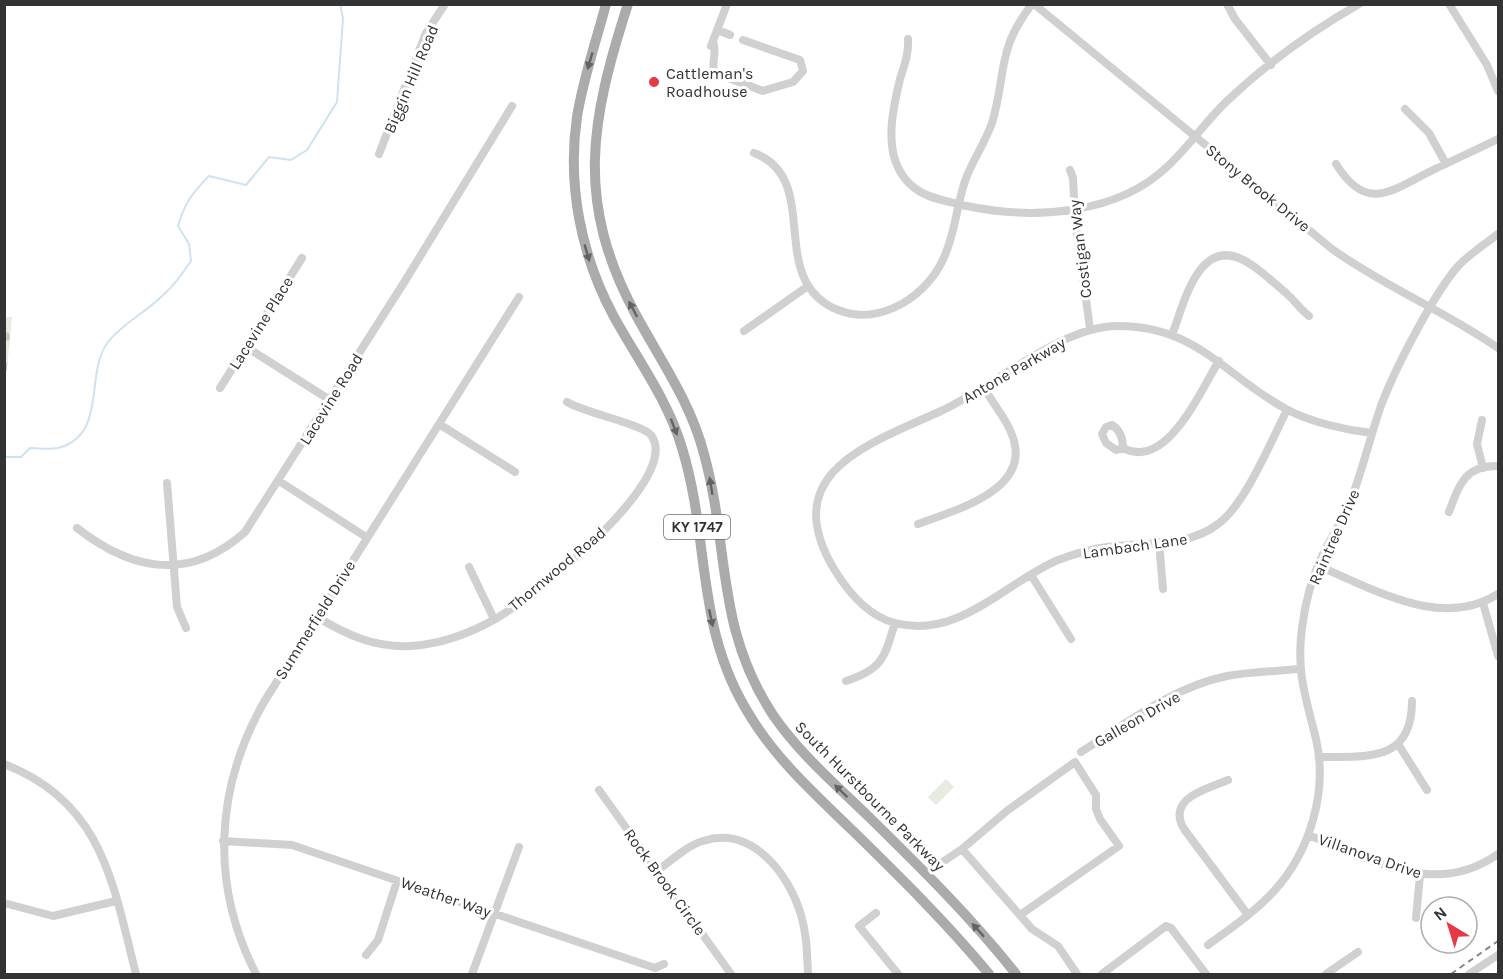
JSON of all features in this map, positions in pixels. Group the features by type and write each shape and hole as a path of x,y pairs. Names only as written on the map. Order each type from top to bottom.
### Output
{"main road":[{"name":"KY 1747","path":"606,4 577,117 574,147 577,205 587,253 596,280 669,414 682,447 692,489 710,616 728,671 750,718 781,759 939,916 989,975"},
{"name":"South Hurstbourne Parkway","path":"628,4 611,56 597,118 594,153 599,219 615,274 678,387 693,419 704,453 728,608 736,638 760,694 785,732 926,873 1016,975"}],"street":[{"name":"Biggin Hill Road","path":"379,154 426,33 445,4"},
{"path":"727,4 711,45 716,50 713,67 715,73 757,90 794,81 803,71 800,60 743,40"},
{"path":"754,153 770,160 787,184 798,264 808,286 824,302 850,314 881,313 904,303 926,285 942,263 970,168 991,124 1004,53 1012,32 1033,4"},
{"name":"Stony Brook Drive","path":"1033,4 1339,254 1365,272 1498,348"},
{"path":"1227,4 1235,19 1271,65"},
{"path":"908,39 908,56 894,111 892,140 894,157 902,175 915,190 928,198 1006,212 1075,209 1105,203 1142,186 1169,165 1225,103 1308,36 1359,4"},
{"path":"1449,4 1487,65 1498,88"},
{"path":"718,30 730,35"},
{"name":"Lacevine Road","path":"76,528 123,557 154,565 202,559 235,540 251,524 279,481 512,106"},
{"path":"1405,109 1430,133 1446,164"},
{"path":"1336,164 1354,185 1364,191 1380,194 1401,188 1498,139"},
{"name":"Costigan Way","path":"1070,170 1073,178 1090,329"},
{"name":"Raintree Drive","path":"1208,945 1248,915 1286,877 1308,836 1317,802 1319,757 1305,703 1300,669 1304,614 1318,566 1349,506 1372,433 1393,379 1440,291 1459,265 1498,234"},
{"path":"1172,335 1197,271 1209,261 1223,256 1248,262 1296,302 1309,316"},
{"name":"Lacevine Place","path":"220,388 302,258"},
{"path":"744,331 808,286"},
{"name":"Summerfield Drive","path":"256,975 230,910 223,841 228,791 239,751 264,702 519,297"},
{"name":"Antone Parkway","path":"895,623 877,615 859,601 843,585 830,562 818,522 817,506 822,488 836,466 851,455 984,388 1060,341 1090,329 1133,326 1172,335 1219,362 1287,410 1318,421 1372,433"},
{"path":"246,347 330,400"},
{"path":"1123,448 1147,452 1163,445 1172,436 1219,362"},
{"path":"918,524 993,491 1006,482 1012,472 1016,453 1012,435 984,388"},
{"name":"Thornwood Road","path":"317,618 363,640 387,646 411,646 450,638 494,619 531,595 614,522 630,504 644,480 655,452 651,435 641,428 592,414 567,402"},
{"name":"Lambach Lane","path":"895,623 927,624 955,618 984,605 1056,561 1081,552 1196,537 1228,516 1287,410"},
{"path":"1482,420 1477,444 1483,468"},
{"path":"439,424 515,472"},
{"path":"1449,512 1458,485 1468,475 1483,468 1498,466"},
{"path":"279,481 366,537"},
{"path":"167,483 172,564 178,613 186,628"},
{"path":"1159,542 1163,589"},
{"path":"1318,566 1421,607 1456,609 1483,603 1498,594"},
{"path":"469,567 494,619"},
{"path":"1030,576 1071,639"},
{"path":"1483,603 1498,656"},
{"path":"846,681 878,666 885,657 895,623"},
{"name":"Galleon Drive","path":"1081,752 1159,703 1199,685 1224,677 1300,669"},
{"path":"1319,757 1374,756 1398,744 1408,729 1412,701"},
{"path":"1398,744 1427,790"},
{"path":"926,873 962,849 1008,810 1075,762 1096,795 1096,808 1100,819 1119,846 1020,915"},
{"path":"4,764 48,787 76,813 105,860 136,975"},
{"path":"1228,780 1190,796 1181,805 1179,816 1184,829 1248,915"},
{"name":"Rock Brook Circle","path":"599,790 732,975"},
{"name":"Villanova Drive","path":"1308,836 1420,875 1460,873 1498,854"},
{"path":"657,871 704,840 735,839 755,848 780,872 796,900 806,932 808,975"},
{"name":"Weather Way","path":"223,841 292,845 655,968 664,964"},
{"path":"472,975 519,847"},
{"path":"962,849 1032,929 1058,946 1077,975"},
{"path":"1416,918 1420,875"},
{"path":"366,955 378,940 397,881"},
{"path":"4,903 53,916 116,901"},
{"path":"876,913 859,926 898,975"},
{"path":"1102,975 1166,926 1171,928 1206,975"},
{"path":"1326,975 1358,952"},
{"path":"1469,975 1498,955"}],"green space":[{"path":"4,317 12,317 5,387"},
{"path":"946,779 954,787 936,805 928,797"}],"waterway":[{"path":"4,457 21,457 30,448 58,448 74,441 84,430 93,402 101,355 108,342 120,329 165,293 191,261 189,244 178,226 183,211 198,187 209,176 246,185 269,157 291,160 307,150 337,102 343,18 340,4"}],"railway":[{"path":"1451,974 1498,941"}],"place":[{"name":"Cattleman's Roadhouse","path":"654,82"}]}
